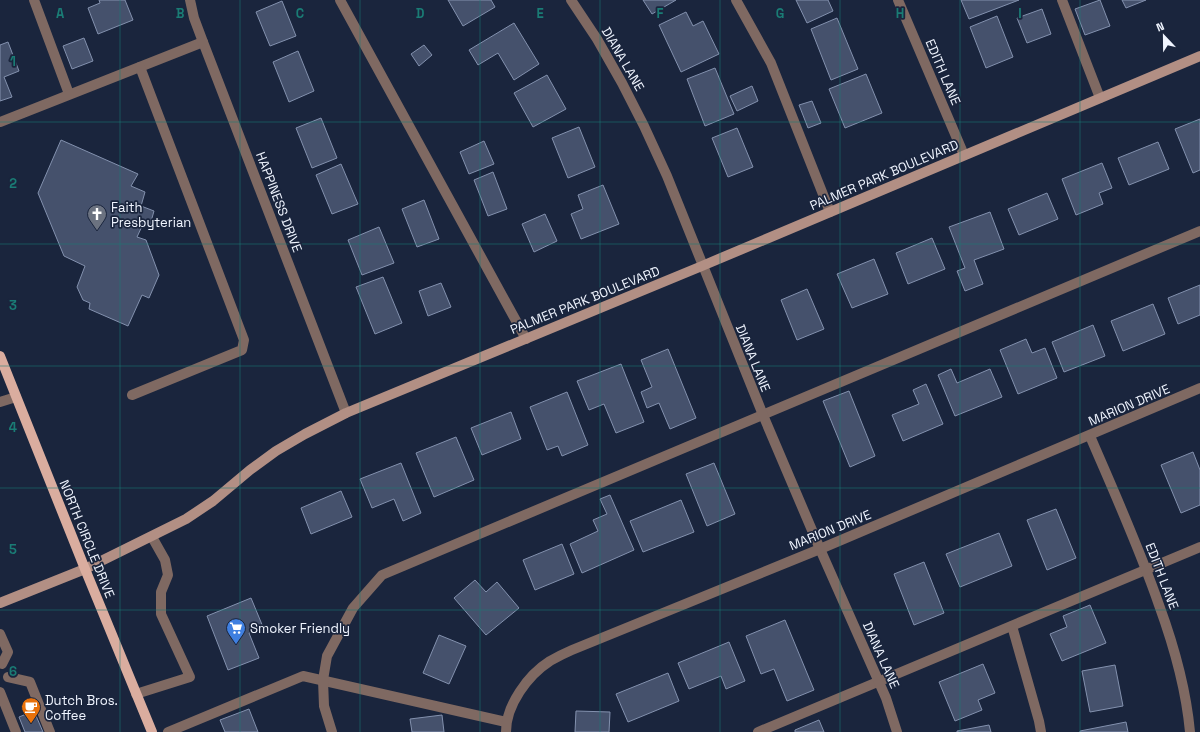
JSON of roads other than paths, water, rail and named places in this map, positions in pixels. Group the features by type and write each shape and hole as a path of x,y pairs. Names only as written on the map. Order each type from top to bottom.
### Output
{"main road":[{"name":"PALMER PARK BOULEVARD","path":"0,603 85,569 186,519 213,501 250,470 276,451 346,413 702,266 1200,56"},
{"name":"NORTH CIRCLE DRIVE","path":"0,356 152,732"}],"street":[{"path":"34,0 69,94"},
{"name":"HAPPINESS DRIVE","path":"190,0 194,18 203,42 346,413"},
{"path":"340,0 526,339"},
{"name":"DIANA LANE","path":"571,0 601,45 622,83 667,176 763,415 886,698 897,732"},
{"path":"736,0 771,63 830,212"},
{"name":"EDITH LANE","path":"898,0 964,155"},
{"path":"1062,0 1100,98"},
{"path":"0,122 203,42"},
{"path":"132,396 242,350 244,340 140,67"},
{"path":"332,732 324,706 323,680 327,656 353,608 382,574 1200,232"},
{"name":"MARION DRIVE","path":"506,727 517,696 529,678 549,661 572,650 1090,436 1200,388"},
{"path":"0,402 16,397"},
{"name":"EDITH LANE","path":"1090,436 1146,569 1172,640 1183,686 1190,732"},
{"path":"136,694 190,677 161,614 161,592 168,575 165,560 152,537"},
{"path":"758,732 1200,547"},
{"path":"1012,626 1041,732"},
{"path":"0,634 8,652 1,664 8,677 30,682 50,732"},
{"path":"168,732 303,676 506,727"},
{"path":"8,677 0,691 16,732"}],"place":[{"name":"Faith Presbyterian","path":"97,231"},
{"name":"Smoker Friendly","path":"236,645"},
{"name":"Dutch Bros. Coffee","path":"31,724"}]}
